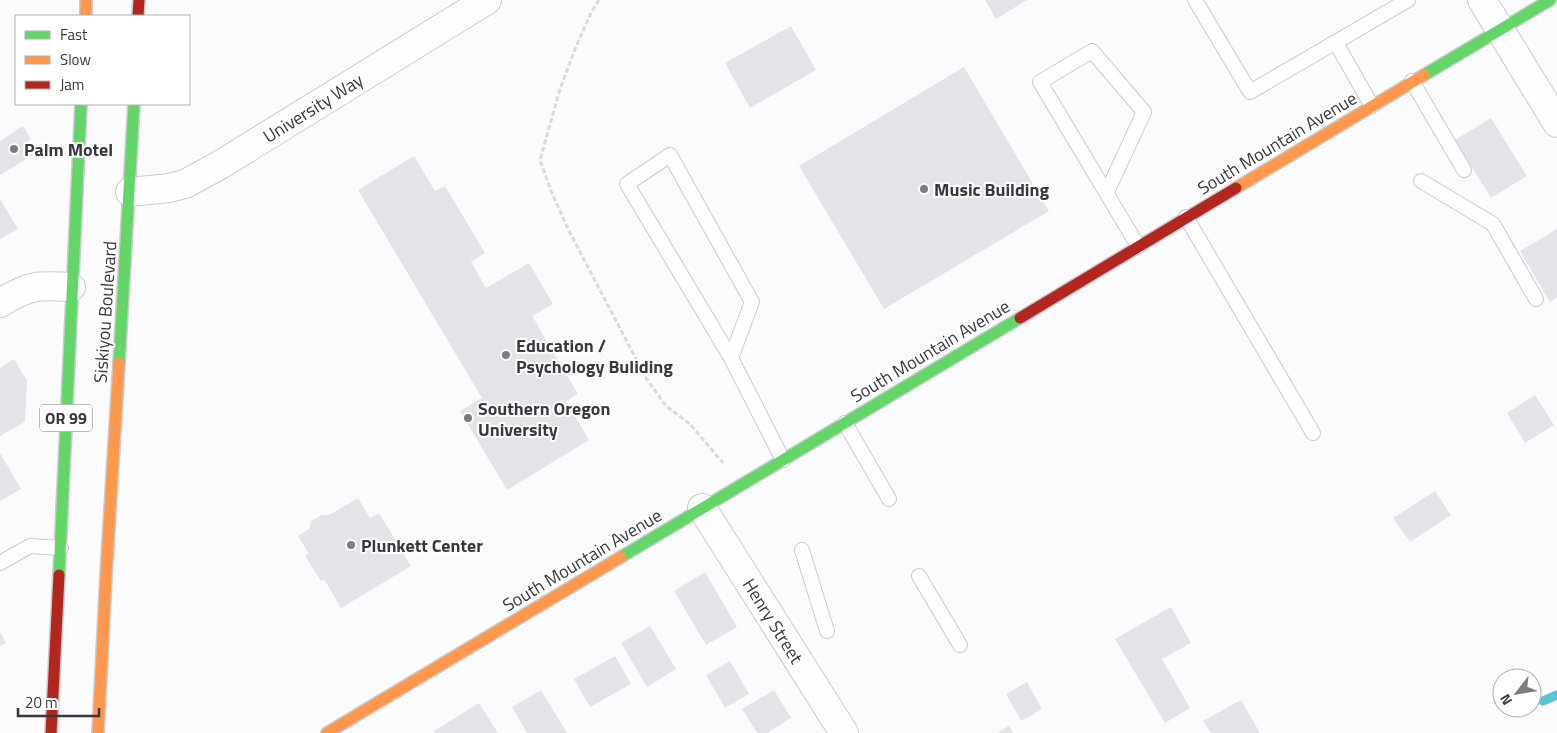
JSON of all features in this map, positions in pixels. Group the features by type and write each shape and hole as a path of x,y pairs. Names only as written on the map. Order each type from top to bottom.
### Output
{"street":[{"path":"86,0 86,15"},
{"path":"138,15 139,0"},
{"name":"University Way","path":"130,192 169,188 185,184 213,169 486,0"},
{"path":"1482,0 1557,123"},
{"name":"South Mountain Avenue","path":"327,733 1550,0"},
{"name":"Siskiyou Boulevard","path":"51,733 62,548 71,287 81,105"},
{"name":"Siskiyou Boulevard","path":"98,733 134,105"},
{"path":"0,303 30,288 43,285 71,287"},
{"name":"Henry Street","path":"702,508 844,733"}],"lane":[{"path":"1195,0 1250,92 1408,0"},
{"path":"1336,42 1372,106"},
{"path":"1107,192 1144,112 1092,51 1040,82 1138,246"},
{"path":"1412,82 1464,170"},
{"path":"730,358 752,302 670,155 626,184 730,358 783,460"},
{"path":"1421,181 1493,224 1536,299"},
{"path":"1186,217 1313,433"},
{"path":"845,423 889,499"},
{"path":"0,564 30,546 62,548"},
{"path":"802,550 827,631"},
{"path":"919,576 960,645"}],"path":[{"path":"599,0 575,49 560,89 540,160 551,191 569,231 646,378 666,406 690,424 724,465"}],"building":[{"path":"985,0 1027,0 996,19"},
{"path":"791,26 816,70 750,108 725,63"},
{"name":"Music Building","path":"964,67 1049,211 884,309 799,166"},
{"path":"1491,118 1527,176 1491,198 1455,140"},
{"name":"Palm Motel","path":"23,126 31,139 25,143 33,155 0,175 0,141"},
{"name":"Education / Psychology Buliding","path":"414,156 435,191 445,186 485,253 471,262 486,288 529,263 553,304 532,316 578,394 566,401 589,440 507,490 460,411 482,398 358,190"},
{"path":"0,199 18,229 0,239"},
{"path":"1557,229 1557,297 1550,302 1520,251"},
{"path":"14,359 27,381 25,422 0,436 0,368"},
{"path":"1535,395 1554,425 1525,443 1507,413"},
{"path":"0,453 21,489 0,501"},
{"path":"1435,491 1451,515 1410,542 1393,518"},
{"name":"Plunkett Center","path":"358,498 370,518 379,513 411,566 341,608 324,579 321,581 305,556 309,554 298,536 309,529 311,521 322,515 329,515"},
{"path":"705,572 737,627 706,645 674,591"},
{"path":"1171,607 1191,643 1162,659 1190,708 1165,723 1115,639"},
{"path":"650,626 676,669 647,687 621,643"},
{"path":"0,632 6,643 0,646"},
{"path":"615,656 631,684 590,707 574,679"},
{"path":"730,661 749,694 725,708 706,675"},
{"path":"1027,682 1042,709 1021,721 1006,694"},
{"path":"541,690 567,733 527,733 512,707"},
{"path":"774,690 791,718 767,733 757,733 742,709"},
{"path":"1241,700 1260,733 1211,733 1203,721"},
{"path":"479,703 498,733 435,733 434,731"},
{"path":"1009,726 1013,733 997,733"}],"waterway":[{"path":"1543,701 1557,695"}],"traffic: fast":[{"path":"1424,75 1550,0"},
{"path":"59,575 81,105"},
{"path":"119,363 134,105"},
{"path":"621,557 1020,318"}],"traffic: slow":[{"path":"86,0 86,15"},
{"path":"1236,188 1424,75"},
{"path":"98,733 119,363"},
{"path":"327,733 621,557"}],"traffic: jam":[{"path":"138,15 139,0"},
{"path":"1020,318 1236,188"},
{"path":"51,733 59,575"}],"place":[{"name":"Palm Motel","path":"14,149"},
{"name":"Music Building","path":"924,189"},
{"name":"Education / Psychology Buliding","path":"506,355"},
{"name":"Southern Oregon University","path":"468,418"},
{"name":"Plunkett Center","path":"351,545"}]}
